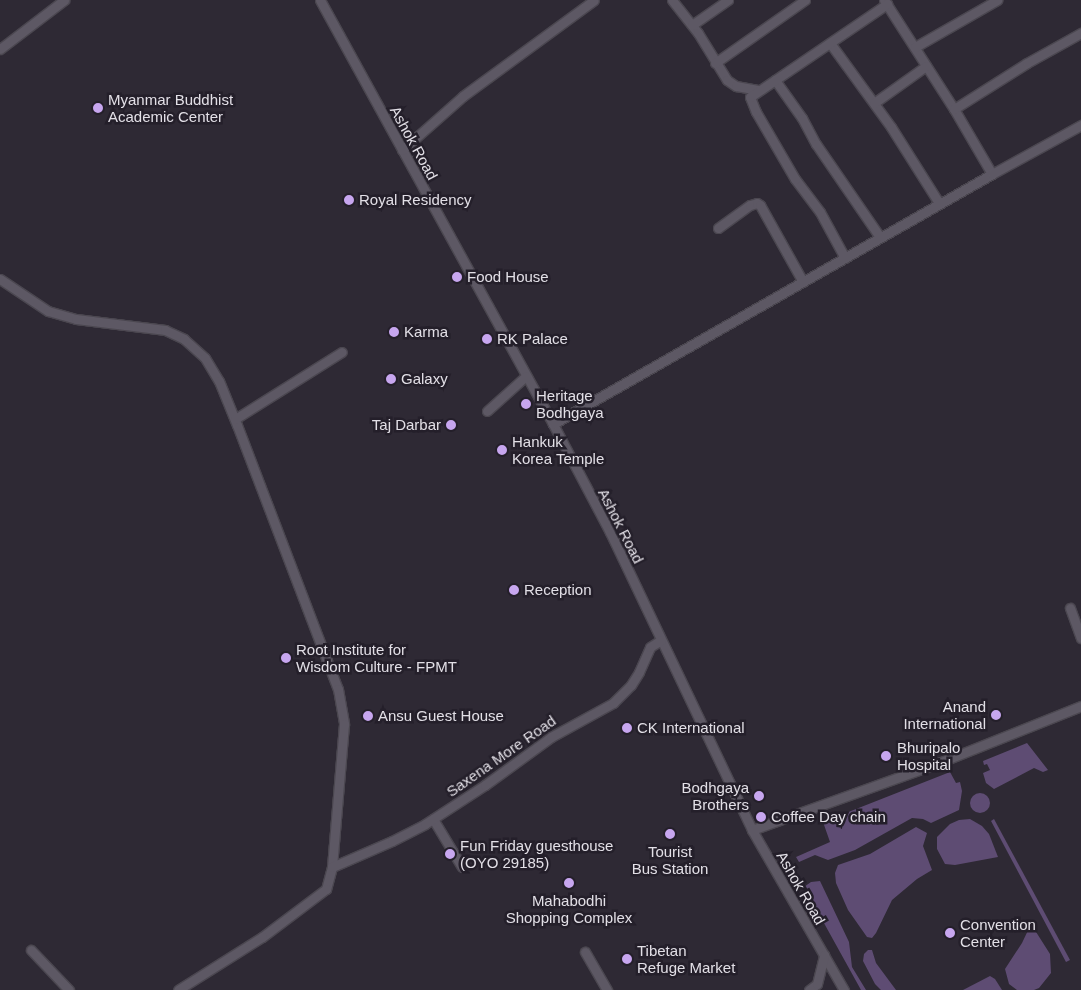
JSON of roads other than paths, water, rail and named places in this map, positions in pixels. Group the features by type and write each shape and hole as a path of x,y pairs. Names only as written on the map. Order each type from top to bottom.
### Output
{"street":[{"path":"0,49 64,0"},
{"name":"Ashok Road","path":"320,0 553,424 610,532 752,830 844,990"},
{"path":"402,150 463,96 594,0"},
{"path":"672,0 692,25 715,63 731,84 758,90"},
{"path":"692,25 728,0"},
{"path":"715,63 805,0"},
{"path":"915,47 997,0"},
{"path":"845,258 820,212 795,179 752,105 750,98 758,90 830,43 885,2 954,109 992,174"},
{"path":"954,109 1027,63 1081,33"},
{"path":"830,43 874,104 939,204"},
{"path":"874,104 926,66"},
{"path":"775,80 880,237"},
{"path":"553,424 880,237 1081,125"},
{"path":"718,228 750,205 757,203 760,205 802,282"},
{"path":"0,279 36,304 63,317 174,333 195,348 212,366 235,419 338,689 343,712 343,744 332,867 326,889 321,895 262,937 178,990"},
{"path":"235,419 342,352"},
{"path":"487,411 526,376"},
{"path":"1070,608 1081,638"},
{"name":"Saxena More Road","path":"332,867 392,841 433,819 491,781 551,737 612,704 631,685 650,647 661,640"},
{"path":"752,830 946,760 1081,706"},
{"path":"433,819 462,867"},
{"path":"31,950 69,990"},
{"path":"585,952 607,990"},
{"path":"809,990 818,984 824,955"}],"place":[{"name":"Myanmar Buddhist Academic Center","path":"98,108"},
{"name":"Royal Residency","path":"349,200"},
{"name":"Food House","path":"457,277"},
{"name":"Karma","path":"394,332"},
{"name":"RK Palace","path":"487,339"},
{"name":"Galaxy","path":"391,379"},
{"name":"Heritage Bodhgaya","path":"526,404"},
{"name":"Taj Darbar","path":"451,425"},
{"name":"Hankuk Korea Temple","path":"502,450"},
{"name":"Reception","path":"514,590"},
{"name":"Root Institute for Wisdom Culture - FPMT","path":"286,658"},
{"name":"Anand International","path":"996,715"},
{"name":"Ansu Guest House","path":"368,716"},
{"name":"CK International","path":"627,728"},
{"name":"Bhuripalo Hospital","path":"886,756"},
{"name":"Bodhgaya Brothers","path":"759,796"},
{"name":"Coffee Day chain","path":"761,817"},
{"name":"Tourist Bus Station","path":"670,834"},
{"name":"Fun Friday guesthouse (OYO 29185)","path":"450,854"},
{"name":"Mahabodhi Shopping Complex","path":"569,883"},
{"name":"Convention Center","path":"950,933"},
{"name":"Tibetan Refuge Market","path":"627,959"}]}
